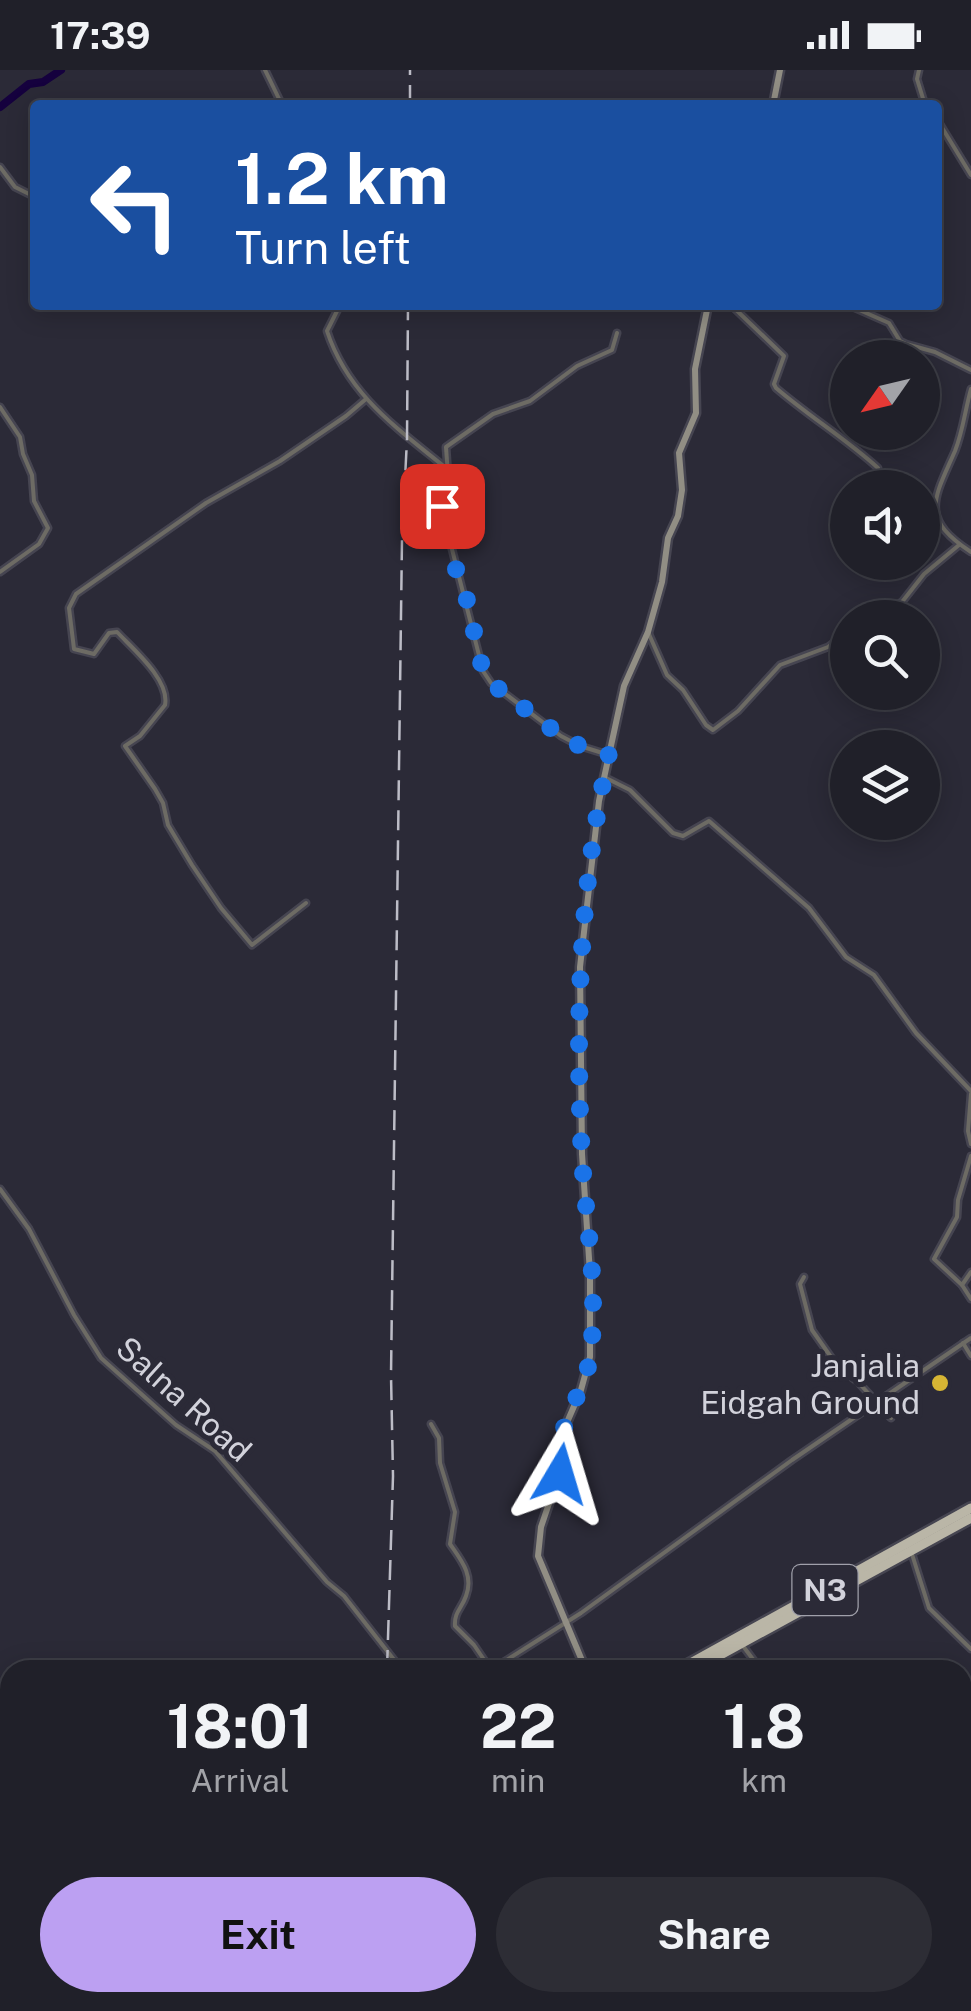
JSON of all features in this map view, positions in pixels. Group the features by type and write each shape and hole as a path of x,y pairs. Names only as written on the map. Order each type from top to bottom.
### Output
{"highway":[{"name":"N3","path":"696,1660 971,1508"},
{"name":"N3","path":"712,1660 971,1518"}],"main road":[{"path":"775,100 780,70"},
{"path":"582,1660 543,1572 538,1544 540,1527 560,1474 562,1434 582,1390 590,1358 591,1289 582,1154 579,998 591,858 624,686 648,632 662,582 668,538 681,504 679,453 696,413 695,369 707,310"}],"street":[{"path":"266,70 280,100"},
{"path":"919,70 922,100"},
{"path":"942,128 971,175"},
{"path":"0,168 15,187 30,194"},
{"path":"338,310 327,331 345,369 395,430 446,468"},
{"path":"736,310 784,356 776,388 830,432 850,442 878,468"},
{"path":"859,310 889,323 900,341 936,352 971,370"},
{"path":"609,755 561,736 491,683 483,671 442,510 449,490 446,448 493,414 530,401 577,366 612,350 618,333"},
{"path":"971,389 966,420 934,498 944,532 971,552"},
{"path":"306,903 268,935 249,943 192,865 168,825 164,803 125,746 140,736 165,705 164,691 117,632 109,633 94,654 74,649 69,608 76,594 206,503 280,461 366,399"},
{"path":"0,407 20,437 22,454 32,475 34,501 48,532 40,544 0,572"},
{"path":"904,600 924,574 960,544"},
{"path":"648,632 667,675 713,730 738,711 780,665 830,646"},
{"path":"604,777 630,790 673,833 682,836 709,820 809,908 852,962 874,975 916,1033 971,1091 971,1144"},
{"path":"971,1156 957,1217 934,1259 962,1284 971,1299"},
{"name":"Salna Road","path":"0,1189 30,1229 74,1316 101,1358 176,1425 215,1450 344,1596 394,1660"},
{"path":"962,1284 971,1272"},
{"path":"804,1277 800,1284 812,1330 838,1367 858,1382 891,1418"},
{"path":"506,1660 971,1338"},
{"path":"963,1343 971,1356"},
{"path":"431,1424 439,1438 440,1463 455,1512 450,1544 466,1567 468,1592 455,1616 455,1626 484,1660"},
{"path":"910,1551 929,1608 971,1649"},
{"path":"742,1644 754,1660"}],"waterway":[{"path":"0,107 29,84 43,82 61,70"}],"railway":[{"path":"410,70 410,100"},
{"path":"387,1660 408,310"}],"place":[{"name":"Janjalia Eidgah Ground","path":"940,1383"}],"route":[{"path":"442,506 472,632 483,671 491,683 561,736 609,755 591,858 579,998 582,1154 592,1321 590,1358 582,1390 562,1434 560,1474"}]}
